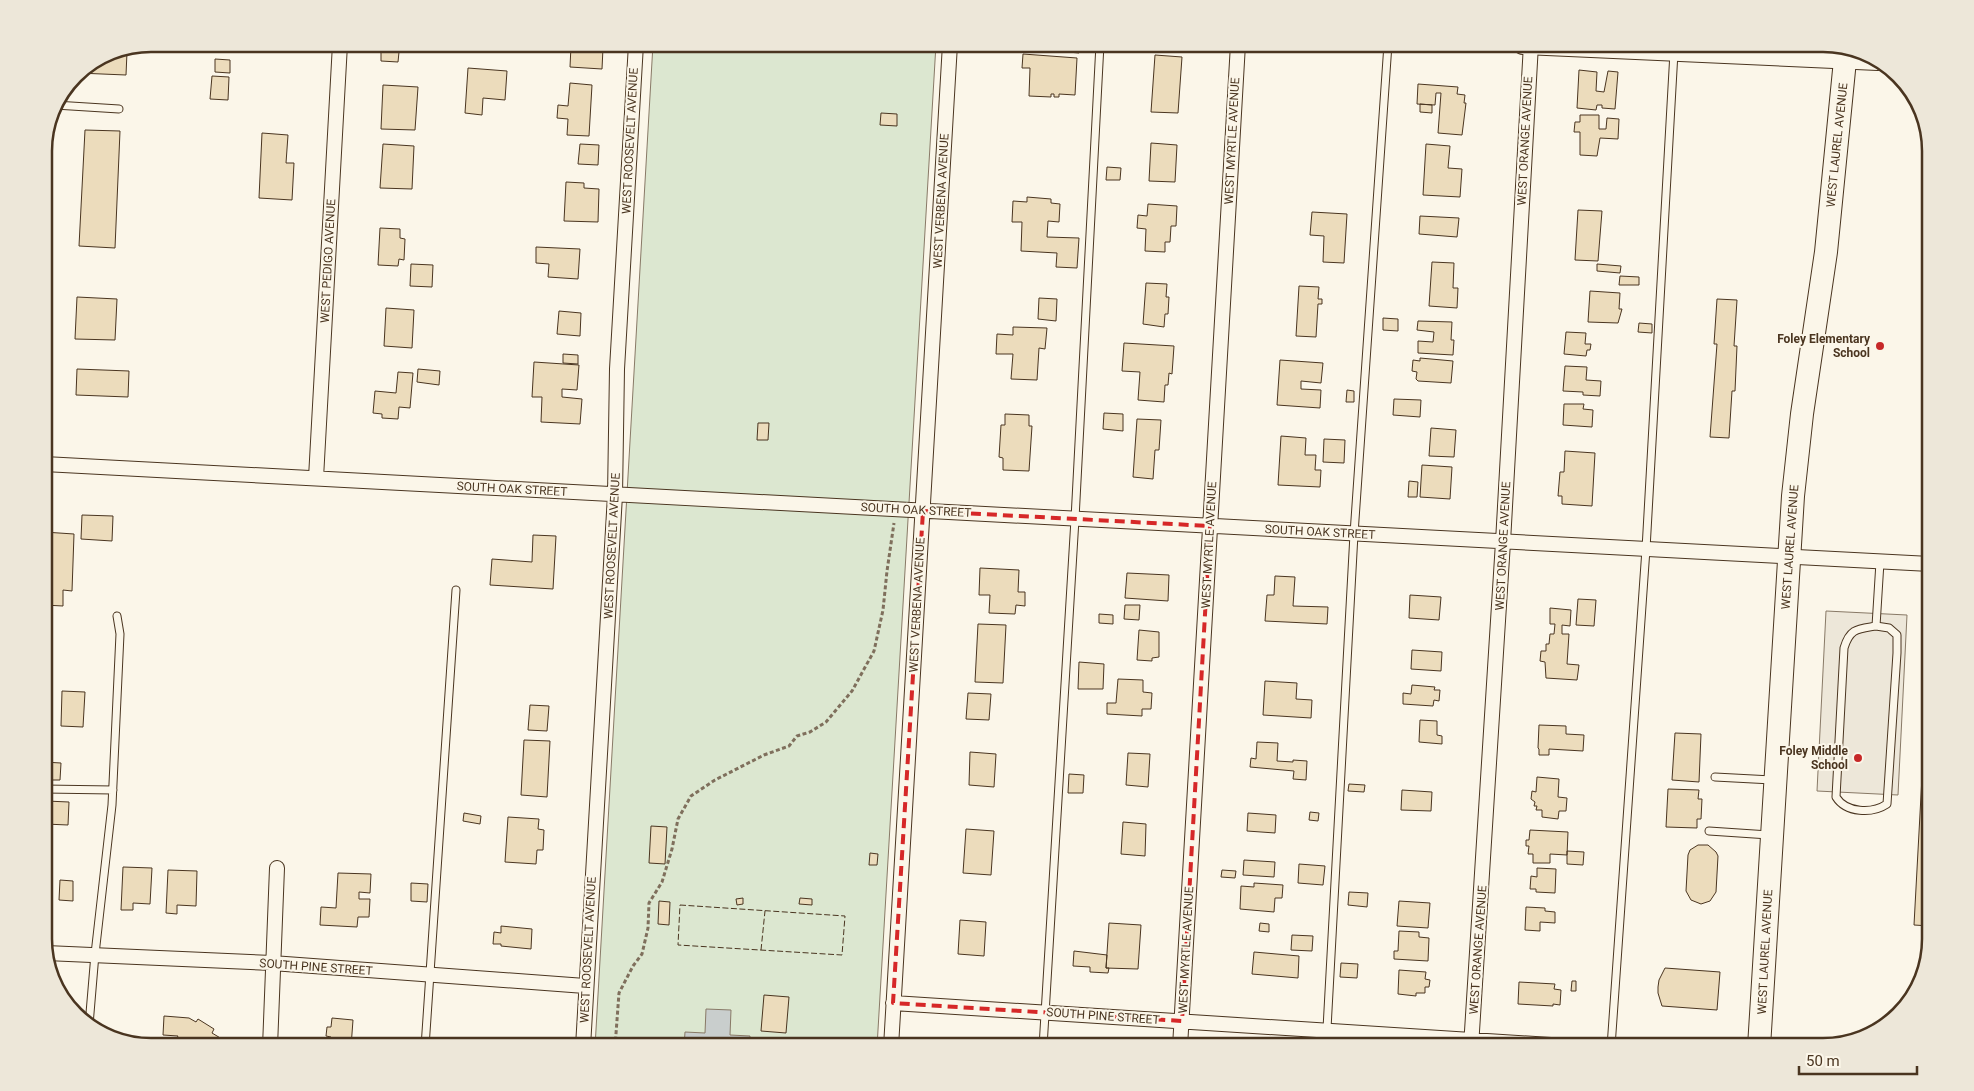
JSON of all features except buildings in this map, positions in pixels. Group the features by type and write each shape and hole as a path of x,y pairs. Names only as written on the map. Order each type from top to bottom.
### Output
{"main road":[{"name":"WEST LAUREL AVENUE","path":"1760,1038 1788,557 1802,414 1826,252 1846,55"}],"street":[{"name":"WEST PEDIGO AVENUE","path":"316,478 340,52"},
{"name":"WEST ROOSEVELT AVENUE","path":"583,1038 615,495 618,369 636,52"},
{"name":"WEST VERBENA AVENUE","path":"891,1038 950,52"},
{"name":"WEST MYRTLE AVENUE","path":"1181,1038 1238,52"},
{"name":"WEST ORANGE AVENUE","path":"1472,1038 1531,52"},
{"path":"1674,52 1842,54"},
{"name":"SOUTH OAK STREET","path":"53,464 1922,564"},
{"path":"270,1038 277,868"},
{"name":"SOUTH PINE STREET","path":"54,953 272,963 585,986"},
{"name":"SOUTH PINE STREET","path":"893,1003 1327,1030 1416,1038"}],"lane":[{"path":"1044,1038 1076,519 1100,52"},
{"path":"1327,1038 1354,534 1387,52"},
{"path":"1612,1038 1646,549 1674,52"},
{"path":"64,106 119,109"},
{"path":"1876,626 1880,562"},
{"path":"426,1038 456,590"},
{"path":"91,1018 95,954 113,790 120,634 117,616"},
{"path":"1876,626 1889,628 1897,635 1898,653 1887,804 1881,808 1864,811 1849,808 1840,803 1836,797 1844,658 1847,636 1853,631 1876,626"},
{"path":"1715,777 1775,780"},
{"path":"53,789 113,790"},
{"path":"1709,831 1772,835"}],"path":[{"path":"616,1038 619,993 633,966 642,954 648,928 649,903 662,882 672,849 678,819 691,796 715,780 764,755 789,746 797,736 810,732 826,722 852,691 874,651 883,610 886,571 896,509"}],"highlighted area":[{"path":"923,511 1210,526 1182,1021 893,1003"}],"green space":[{"path":"653,52 936,52 878,1038 596,1038"}],"shaded area":[{"path":"1826,611 1907,615 1898,795 1817,791"},
{"path":"706,1009 731,1010 730,1035 750,1036 750,1038 685,1038 685,1032 705,1033"}],"fence":[{"path":"680,905 845,916 842,955 678,945 680,905"},
{"path":"761,950 765,911"}],"place":[{"name":"Foley Elementary School","path":"1880,346"},
{"name":"Foley Middle School","path":"1858,758"}]}
